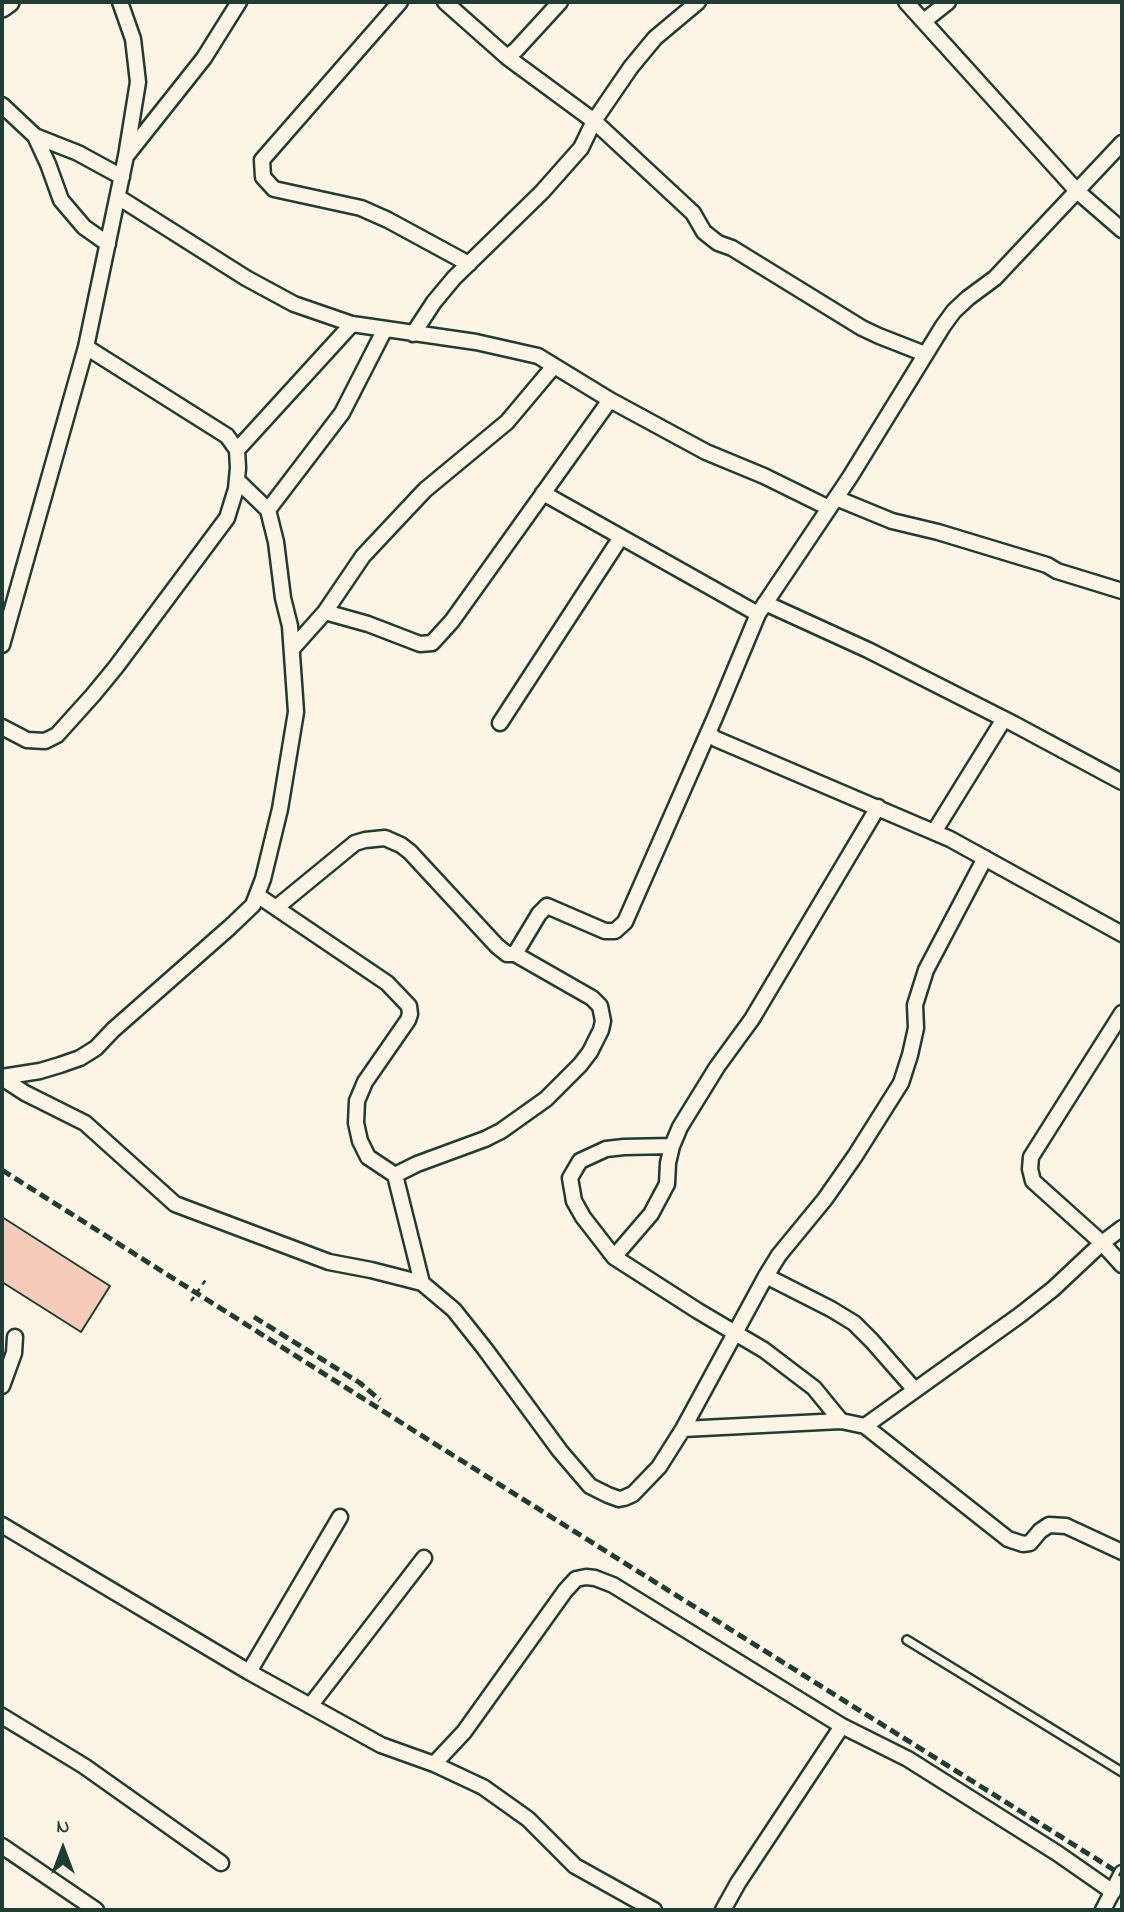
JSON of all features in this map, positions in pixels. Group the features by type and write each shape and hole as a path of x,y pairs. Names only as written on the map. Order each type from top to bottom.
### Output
{"street":[{"path":"2,7 9,2"},
{"path":"2,646 86,347 126,156 138,82 133,39 120,2"},
{"path":"126,156 204,58 239,2"},
{"path":"400,2 262,160 263,177 274,189 361,208 469,264"},
{"path":"445,2 507,57 594,121 685,205 704,232 718,243 732,248 862,328 925,354"},
{"path":"507,57 560,2"},
{"path":"414,334 454,278 541,192 581,148 594,121 631,67 655,38 698,2"},
{"path":"906,2 1077,191 1122,230"},
{"path":"923,21 947,2"},
{"path":"2,105 35,136 78,153 122,177"},
{"path":"35,136 61,200 84,227 108,244"},
{"path":"515,954 539,914 547,906 605,931 615,931 625,922 761,608 833,503 954,311 995,278 1122,143"},
{"path":"118,197 294,304 352,324 475,342 538,356 610,400 706,452 764,476 833,503 1047,565 1057,571 1122,591"},
{"path":"237,450 352,324"},
{"path":"268,510 342,413 385,329"},
{"path":"2,727 27,740 45,741 63,729 116,667 227,518 236,489 237,450 227,436 86,347"},
{"path":"292,649 325,612 363,556 425,490 507,422 554,366"},
{"path":"325,612 368,624 420,644 432,643 452,621 610,400"},
{"path":"2,1077 60,1065 80,1058 96,1048 230,927 253,905 257,895 280,809 296,712 290,626 268,510 237,480"},
{"path":"543,493 621,537 761,608 868,650 1122,782"},
{"path":"500,723 621,537"},
{"path":"934,832 1004,719"},
{"path":"708,733 716,739 934,832 1122,934"},
{"path":"614,1256 651,1214 667,1184 672,1146 680,1128 710,1078 752,1019 878,807"},
{"path":"277,907 355,843 385,838 410,852 507,954 515,954 592,998 600,1006 603,1021 590,1052 546,1100 485,1139 395,1175"},
{"path":"2,1077 24,1093 85,1123 175,1204 329,1262 422,1283 453,1310 560,1451 590,1486 619,1499 633,1494 659,1467 779,1255 825,1199 901,1083 916,1028 915,1005 926,970 985,858"},
{"path":"257,895 387,983 409,1006 408,1020 365,1082 357,1101 356,1123 368,1157 395,1175 422,1283"},
{"path":"1122,1013 1031,1157 1030,1168 1032,1181 1102,1243 1122,1265"},
{"path":"672,1146 606,1149 580,1161 570,1178 574,1201 583,1217 614,1256 764,1350 814,1388 841,1421"},
{"path":"865,1426 1053,1289 1122,1228"},
{"path":"766,1276 831,1309 854,1324 872,1340 915,1390"},
{"path":"2,1386 14,1353 15,1336"},
{"path":"682,1429 841,1421 865,1426 1008,1539 1023,1544 1030,1543 1049,1525 1066,1526 1122,1552"},
{"path":"249,1672 340,1517"},
{"path":"2,1525 249,1672 381,1745 434,1764 483,1787 528,1819 575,1866 654,1910"},
{"path":"310,1706 424,1558"},
{"path":"434,1764 464,1732 565,1591 576,1579 595,1578 613,1585 842,1726 908,1759 1057,1853 1113,1892"},
{"path":"2,1716 84,1766 221,1863"},
{"path":"723,1910 842,1726"},
{"path":"2,1846 96,1910"},
{"path":"1103,1910 1122,1873"}],"lane":[{"path":"907,1640 1122,1772"}],"path":[{"path":"191,1300 207,1278"}],"building":[{"path":"2,1217 110,1286 81,1332 2,1282"}],"railway":[{"path":"2,1170 1122,1875"},
{"path":"254,1317 360,1383 380,1400"}]}
